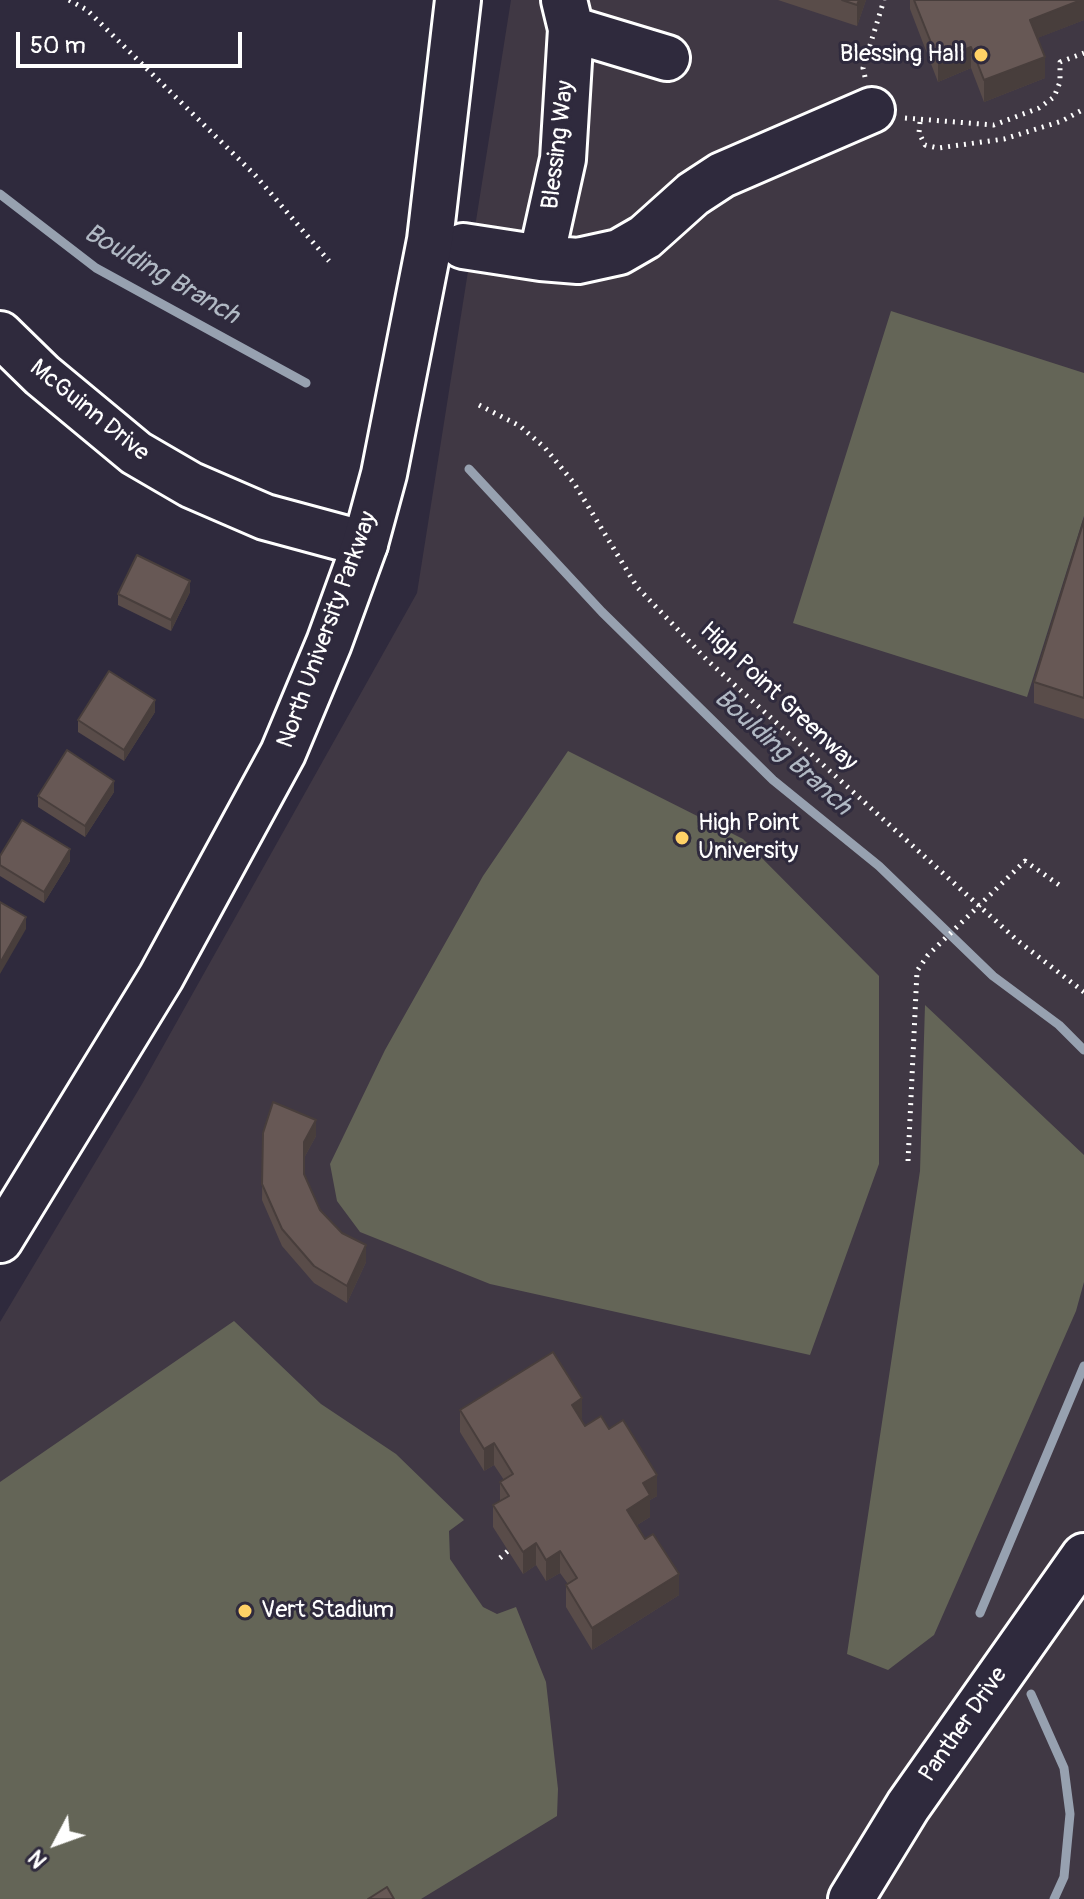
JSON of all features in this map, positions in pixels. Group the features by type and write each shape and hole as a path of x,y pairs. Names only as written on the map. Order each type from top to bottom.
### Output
{"main road":[{"name":"North University Parkway","path":"0,1240 161,977 283,753 365,544 384,474 430,240 458,0"},
{"path":"567,14 667,58"},
{"name":"Blessing Way","path":"541,258 563,159 567,14"},
{"path":"463,246 578,261 619,252 645,237 693,194 722,175 872,110"},
{"name":"McGuinn Drive","path":"0,334 42,375 136,453 177,477 265,517 365,544"},
{"name":"Panther Drive","path":"851,1899 900,1817 1084,1556"}],"path":[{"path":"69,0 87,10 255,175 329,261"},
{"path":"863,68 884,0"},
{"path":"872,110 891,107 903,117 920,121 994,125 1039,108 1054,97 1060,62 1084,53"},
{"path":"920,121 919,133 925,145 938,148 1004,139 1062,121 1084,109"},
{"name":"High Point Greenway","path":"479,405 520,426 545,448 574,483 637,587 707,660 1018,941 1084,992"},
{"path":"908,1161 917,971 928,955 981,907 1025,861 1062,887"},
{"path":"500,1558 508,1551"}],"shaded area":[{"name":"High Point University","path":"511,0 1084,0 1084,1899 0,1899 0,1322 142,1084 417,593"}],"green space":[{"path":"891,311 1084,373 1084,516 1027,697 793,623"},
{"path":"568,751 743,839 879,976 879,1164 810,1355 490,1284 360,1232 337,1201 330,1164 385,1050 483,876"},
{"path":"925,1005 1084,1155 1084,1282 1076,1311 934,1635 888,1670 847,1654 920,1171"},
{"name":"Vert Stadium","path":"234,1321 321,1404 396,1454 464,1520 449,1531 450,1559 483,1607 497,1614 516,1607 546,1682 558,1789 557,1816 421,1899 0,1899 0,1482"}],"building":[{"path":"842,0 859,0 857,5"},
{"name":"Blessing Hall","path":"914,0 1081,0 1030,20 1045,57 984,80 971,47 938,60"},
{"path":"1084,520 1084,698 1034,682"},
{"path":"137,555 190,581 171,620 118,594"},
{"path":"109,671 155,700 124,750 78,720"},
{"path":"67,750 114,781 85,826 38,796"},
{"path":"22,820 70,849 44,892 0,865 0,856"},
{"path":"0,902 26,917 0,963"},
{"path":"273,1102 316,1120 304,1142 304,1174 320,1210 342,1233 366,1245 347,1286 314,1266 282,1229 262,1184 263,1133"},
{"path":"553,1352 582,1398 572,1405 585,1426 601,1416 609,1429 623,1420 657,1475 643,1483 650,1495 627,1510 645,1539 653,1534 679,1574 592,1628 566,1585 577,1578 560,1551 546,1560 536,1543 523,1552 493,1505 509,1496 500,1482 513,1474 494,1443 484,1449 460,1410"},
{"path":"387,1887 394,1899 368,1899"}],"waterway":[{"name":"Boulding Branch","path":"0,194 96,268 306,383"},
{"name":"Boulding Branch","path":"469,469 602,612 773,780 879,866 993,976 1059,1025 1084,1050"},
{"path":"980,1613 1084,1366"},
{"path":"1031,1694 1064,1768 1070,1814 1064,1877 1054,1899"}],"place":[{"name":"Blessing Hall","path":"981,55"},
{"name":"High Point University","path":"682,838"},
{"name":"Vert Stadium","path":"245,1611"}]}
